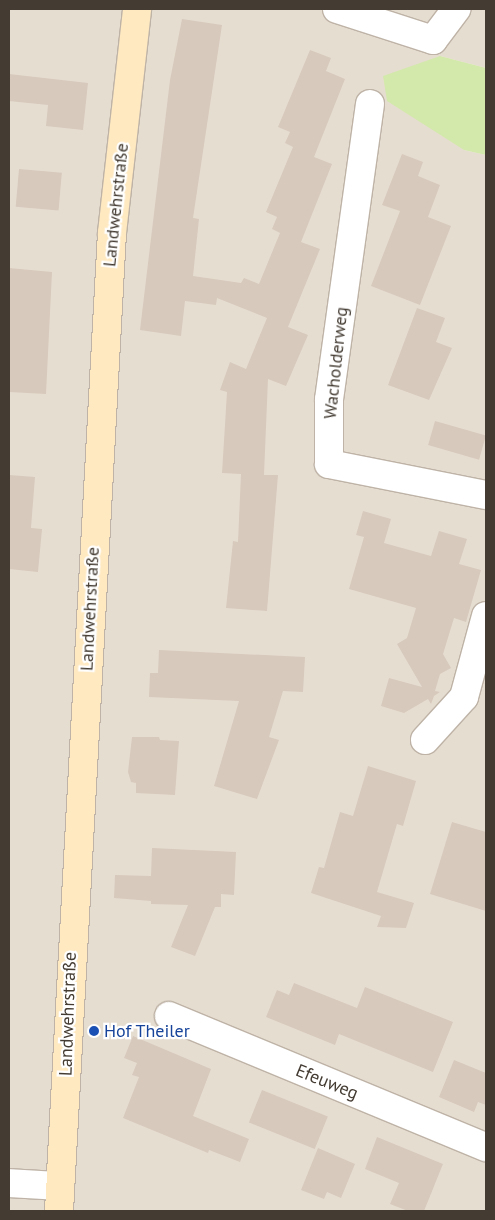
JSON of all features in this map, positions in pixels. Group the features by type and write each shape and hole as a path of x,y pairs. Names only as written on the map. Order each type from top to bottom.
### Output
{"main road":[{"name":"Landwehrstraße","path":"60,1199 112,233 137,9"}],"street":[{"path":"337,9 433,40 456,9"},
{"name":"Wacholderweg","path":"370,104 330,400 329,464 486,495"},
{"path":"425,740 464,697 486,616"},
{"name":"Efeuweg","path":"169,1016 486,1147"},
{"path":"9,1183 60,1199"}],"shaded area":[{"path":"9,9 137,9 53,1211 9,1211"},
{"path":"140,9 486,9 486,68 440,56 464,150 486,155 486,1211 65,1211 73,991"}],"green space":[{"path":"440,56 486,68 486,155 464,150 387,101 383,76"}],"building":[{"path":"182,19 222,25 193,218 199,219 193,276 241,283 244,278 259,284 280,233 272,229 277,217 266,212 293,147 285,143 290,132 278,127 310,50 331,58 326,71 345,79 314,157 332,164 301,242 320,249 288,327 308,335 286,386 268,379 264,475 278,475 267,611 226,608 233,541 238,542 241,474 222,473 227,392 220,390 230,362 246,369 267,318 217,298 216,305 185,301 181,336 140,330 170,80"},
{"path":"9,74 88,83 83,130 46,126 48,105 9,101"},
{"path":"402,154 423,162 418,176 440,185 428,217 451,226 420,305 371,286 400,211 382,205"},
{"path":"19,169 62,173 59,211 16,207"},
{"path":"9,268 52,272 46,394 9,392"},
{"path":"417,308 445,318 436,342 452,348 429,400 388,385"},
{"path":"435,421 486,436 479,460 428,445"},
{"path":"9,475 35,477 31,528 42,529 38,572 9,569"},
{"path":"363,511 391,519 384,543 431,556 439,531 467,539 459,564 481,570 466,622 454,618 443,654 451,668 440,674 435,691 440,692 434,696 431,704 428,699 404,713 381,706 389,678 422,687 397,644 407,638 416,608 349,589 364,537 356,535"},
{"path":"159,650 305,657 303,692 283,691 269,737 279,740 257,799 214,786 239,701 149,697 150,673 158,673"},
{"path":"132,737 159,737 160,740 179,741 175,795 136,793 136,783 131,782 128,772"},
{"path":"368,766 416,781 403,826 397,824 377,892 414,903 406,928 377,927 381,916 311,893 319,867 324,868 340,812 353,816"},
{"path":"452,822 486,832 486,911 430,894"},
{"path":"152,848 236,852 234,895 221,894 221,907 215,907 195,956 171,947 188,905 151,904 151,901 114,898 115,875 151,876"},
{"path":"294,983 357,1008 365,987 453,1022 433,1072 339,1034 335,1045 266,1017 277,990 289,995"},
{"path":"133,1036 211,1069 193,1116 249,1139 240,1162 209,1150 208,1153 123,1118 139,1077 132,1075 137,1063 124,1058"},
{"path":"454,1060 486,1073 486,1105 478,1102 474,1112 439,1097"},
{"path":"262,1090 328,1117 315,1149 249,1122"},
{"path":"377,1137 443,1164 424,1211 408,1211 390,1204 399,1183 365,1169"},
{"path":"318,1148 355,1164 341,1198 327,1192 324,1199 301,1190"}],"place":[{"name":"Hof Theiler","path":"94,1031"}]}
